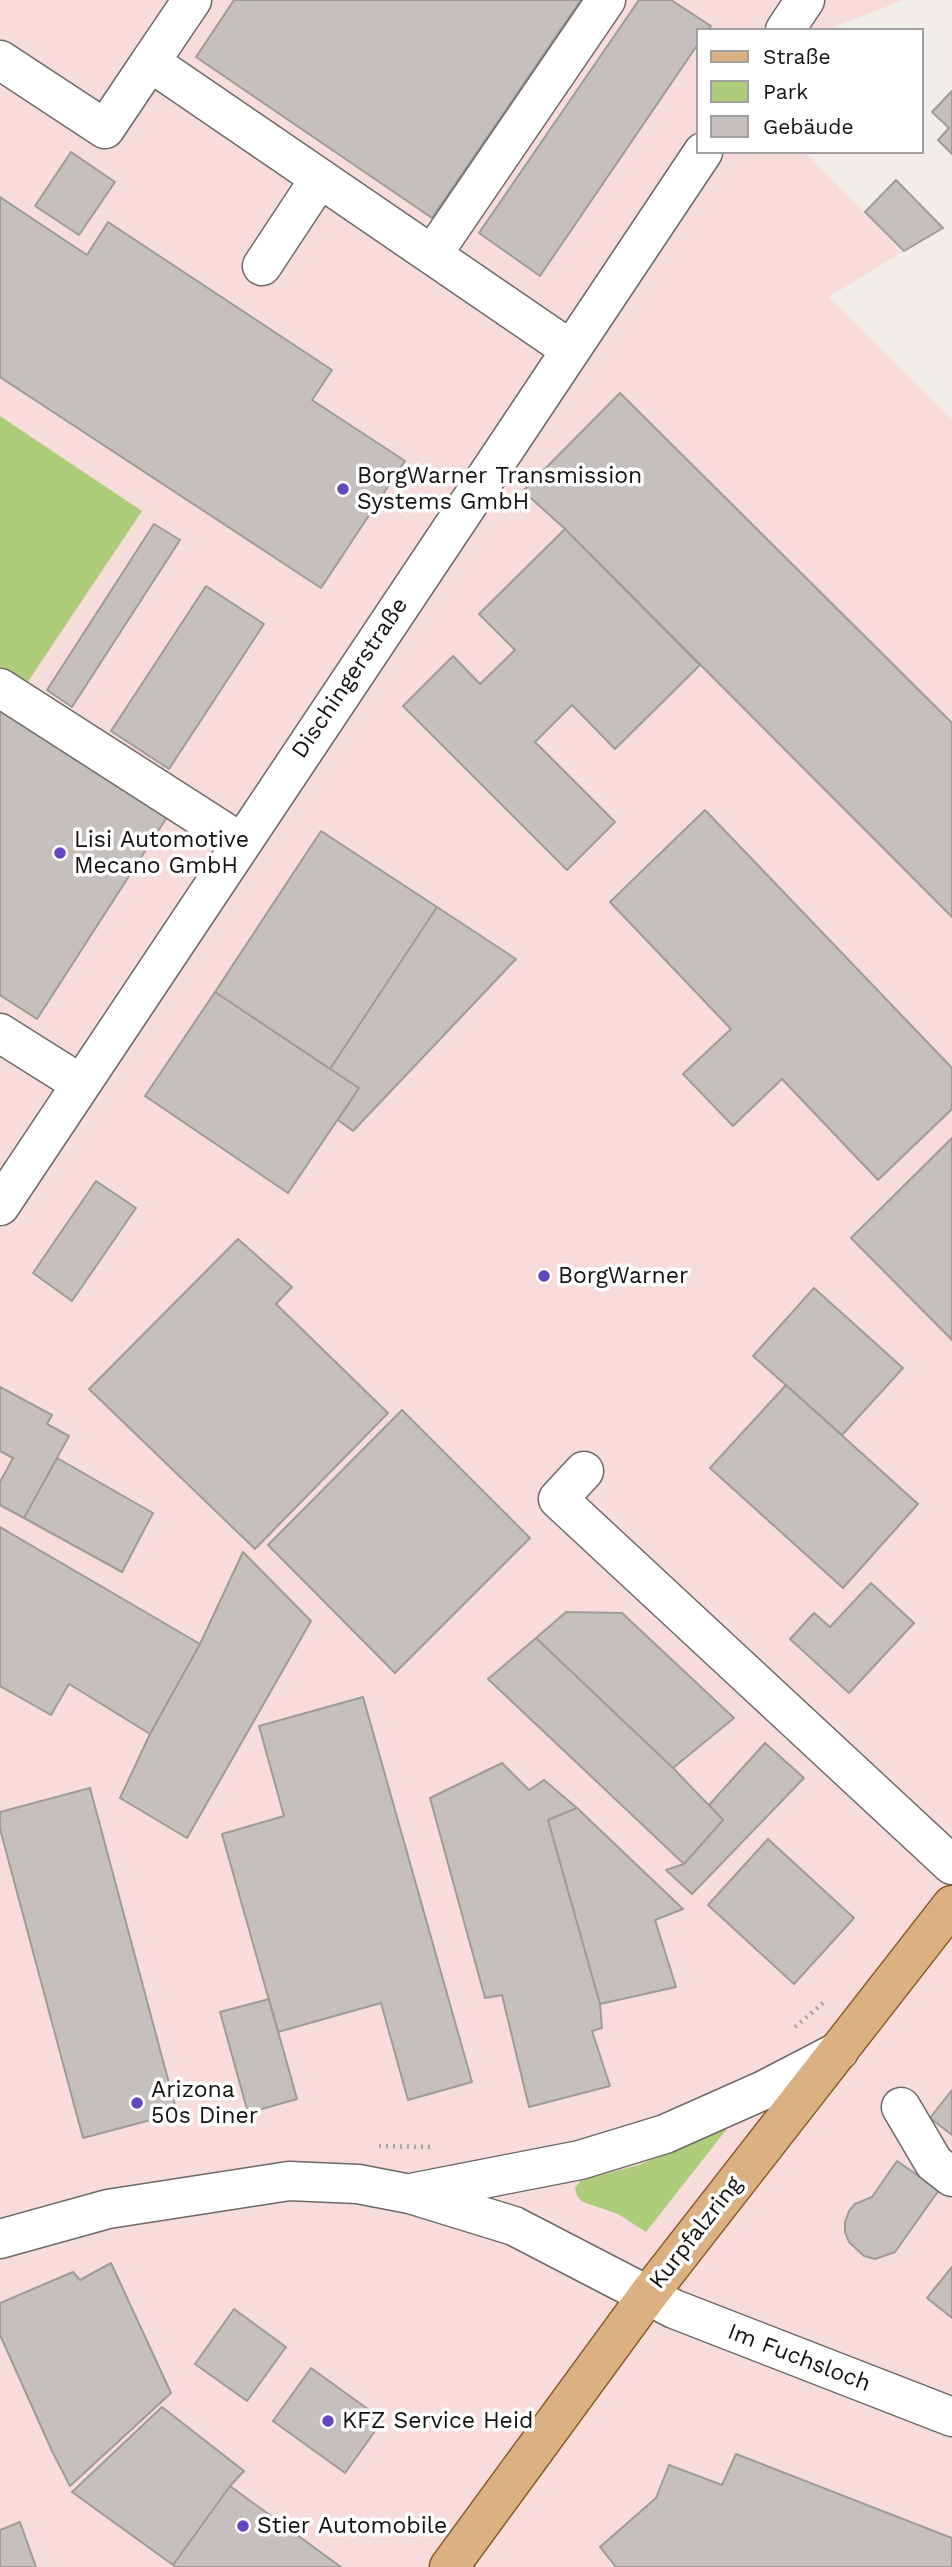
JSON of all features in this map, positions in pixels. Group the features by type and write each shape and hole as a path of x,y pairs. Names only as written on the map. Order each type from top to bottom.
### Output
{"main road":[{"name":"Kurpfalzring","path":"449,2567 648,2295 952,1905"}],"street":[{"path":"0,60 105,130 192,0"},
{"path":"432,255 606,0"},
{"path":"786,28 805,0"},
{"path":"150,61 571,349"},
{"name":"Dischingerstraße","path":"0,1206 240,842 702,154"},
{"path":"262,266 320,178"},
{"path":"0,688 240,842"},
{"path":"0,1033 81,1084"},
{"path":"584,1471 558,1499 952,1866"},
{"path":"0,2239 108,2209 289,2181 358,2184 410,2193 580,2160 665,2134 764,2090 839,2051"},
{"path":"901,2107 934,2163 952,2178"},
{"name":"Im Fuchsloch","path":"410,2193 514,2227 674,2309 952,2417"}],"path":[{"path":"790,2031 828,1999"},
{"path":"376,2146 445,2147"}],"shaded area":[{"path":"0,0 904,0 830,28 696,28 696,154 807,154 902,252 829,297 952,419 952,2567 0,2567"}],"green space":[{"path":"0,416 142,511 23,689 0,674"},
{"path":"730,2125 646,2232 618,2214 583,2202 577,2196 575,2188 581,2180 639,2165"}],"building":[{"path":"234,0 581,0 432,218 196,57"},
{"path":"639,0 671,0 711,26 696,28 696,47 540,276 479,233"},
{"path":"952,91 952,154 938,140 949,128 932,112"},
{"path":"71,152 115,182 79,235 35,206"},
{"path":"896,180 943,228 904,251 865,212"},
{"path":"0,197 87,255 108,222 332,370 312,400 405,461 321,588 0,377"},
{"path":"620,393 952,723 952,917 565,529 523,491"},
{"path":"154,524 180,540 72,707 47,690"},
{"path":"565,529 700,665 615,749 572,705 535,742 615,822 567,870 403,706 453,656 480,684 515,650 479,614"},
{"path":"206,586 264,624 169,769 111,731"},
{"path":"0,704 169,814 37,1019 0,995"},
{"path":"705,810 952,1068 952,1109 878,1180 782,1079 733,1126 683,1074 731,1029 610,902"},
{"path":"321,831 437,907 330,1069 215,992"},
{"path":"437,907 516,959 353,1131 338,1120 359,1088 330,1069"},
{"path":"215,992 359,1088 288,1193 145,1096"},
{"path":"952,1138 952,1340 851,1238"},
{"path":"96,1181 136,1208 72,1301 33,1273"},
{"path":"238,1239 292,1287 276,1304 388,1413 255,1549 89,1389"},
{"path":"814,1288 903,1368 842,1435 753,1356"},
{"path":"786,1385 918,1504 843,1588 710,1468"},
{"path":"0,1387 52,1415 47,1424 69,1436 24,1518 0,1505 0,1482 13,1458 0,1451"},
{"path":"402,1410 530,1538 395,1673 268,1545"},
{"path":"57,1458 153,1513 122,1572 24,1518"},
{"path":"0,1527 200,1644 150,1734 69,1684 51,1715 0,1686"},
{"path":"243,1552 311,1621 187,1838 120,1798 150,1734 200,1644"},
{"path":"871,1583 914,1623 849,1693 790,1639 814,1613 830,1627"},
{"path":"566,1612 622,1613 734,1718 673,1768 536,1638"},
{"path":"536,1638 673,1768 723,1820 684,1864 488,1679"},
{"path":"363,1697 472,2082 408,2100 381,2003 278,2032 222,1834 284,1816 259,1726"},
{"path":"765,1743 804,1778 692,1894 666,1870 684,1864 723,1820 709,1805"},
{"path":"502,1763 529,1790 544,1780 577,1808 548,1820 600,2004 602,2028 592,2031 610,2086 529,2107 502,1995 485,1998 430,1798"},
{"path":"90,1788 177,2113 83,2138 0,1829 0,1812"},
{"path":"577,1808 683,1909 655,1920 676,1987 600,2004 548,1820"},
{"path":"768,1839 854,1918 794,1984 708,1905"},
{"path":"269,1999 297,2099 248,2113 220,2012"},
{"path":"952,2090 952,2135 930,2118"},
{"path":"897,2161 939,2190 895,2252 875,2259 864,2256 849,2242 845,2222 855,2204 872,2197"},
{"path":"111,2263 171,2393 70,2486 0,2335 0,2303 73,2272 80,2280"},
{"path":"952,2267 952,2318 927,2298"},
{"path":"234,2309 286,2347 247,2401 195,2364"},
{"name":"KFZ Service Heid","path":"311,2368 383,2420 345,2473 273,2421"},
{"path":"162,2407 244,2471 230,2486 173,2565 72,2492"},
{"path":"736,2454 952,2538 952,2567 616,2567 600,2547 656,2498 669,2465 722,2485"},
{"name":"Stier Automobile","path":"230,2486 341,2567 173,2565"},
{"path":"20,2522 36,2567 0,2567 0,2530"}],"place":[{"name":"BorgWarner Transmission Systems GmbH","path":"343,489"},
{"name":"Lisi Automotive Mecano GmbH","path":"60,853"},
{"name":"BorgWarner","path":"544,1276"},
{"name":"Arizona 50s Diner","path":"137,2103"},
{"name":"KFZ Service Heid","path":"328,2421"},
{"name":"Stier Automobile","path":"243,2526"}]}
